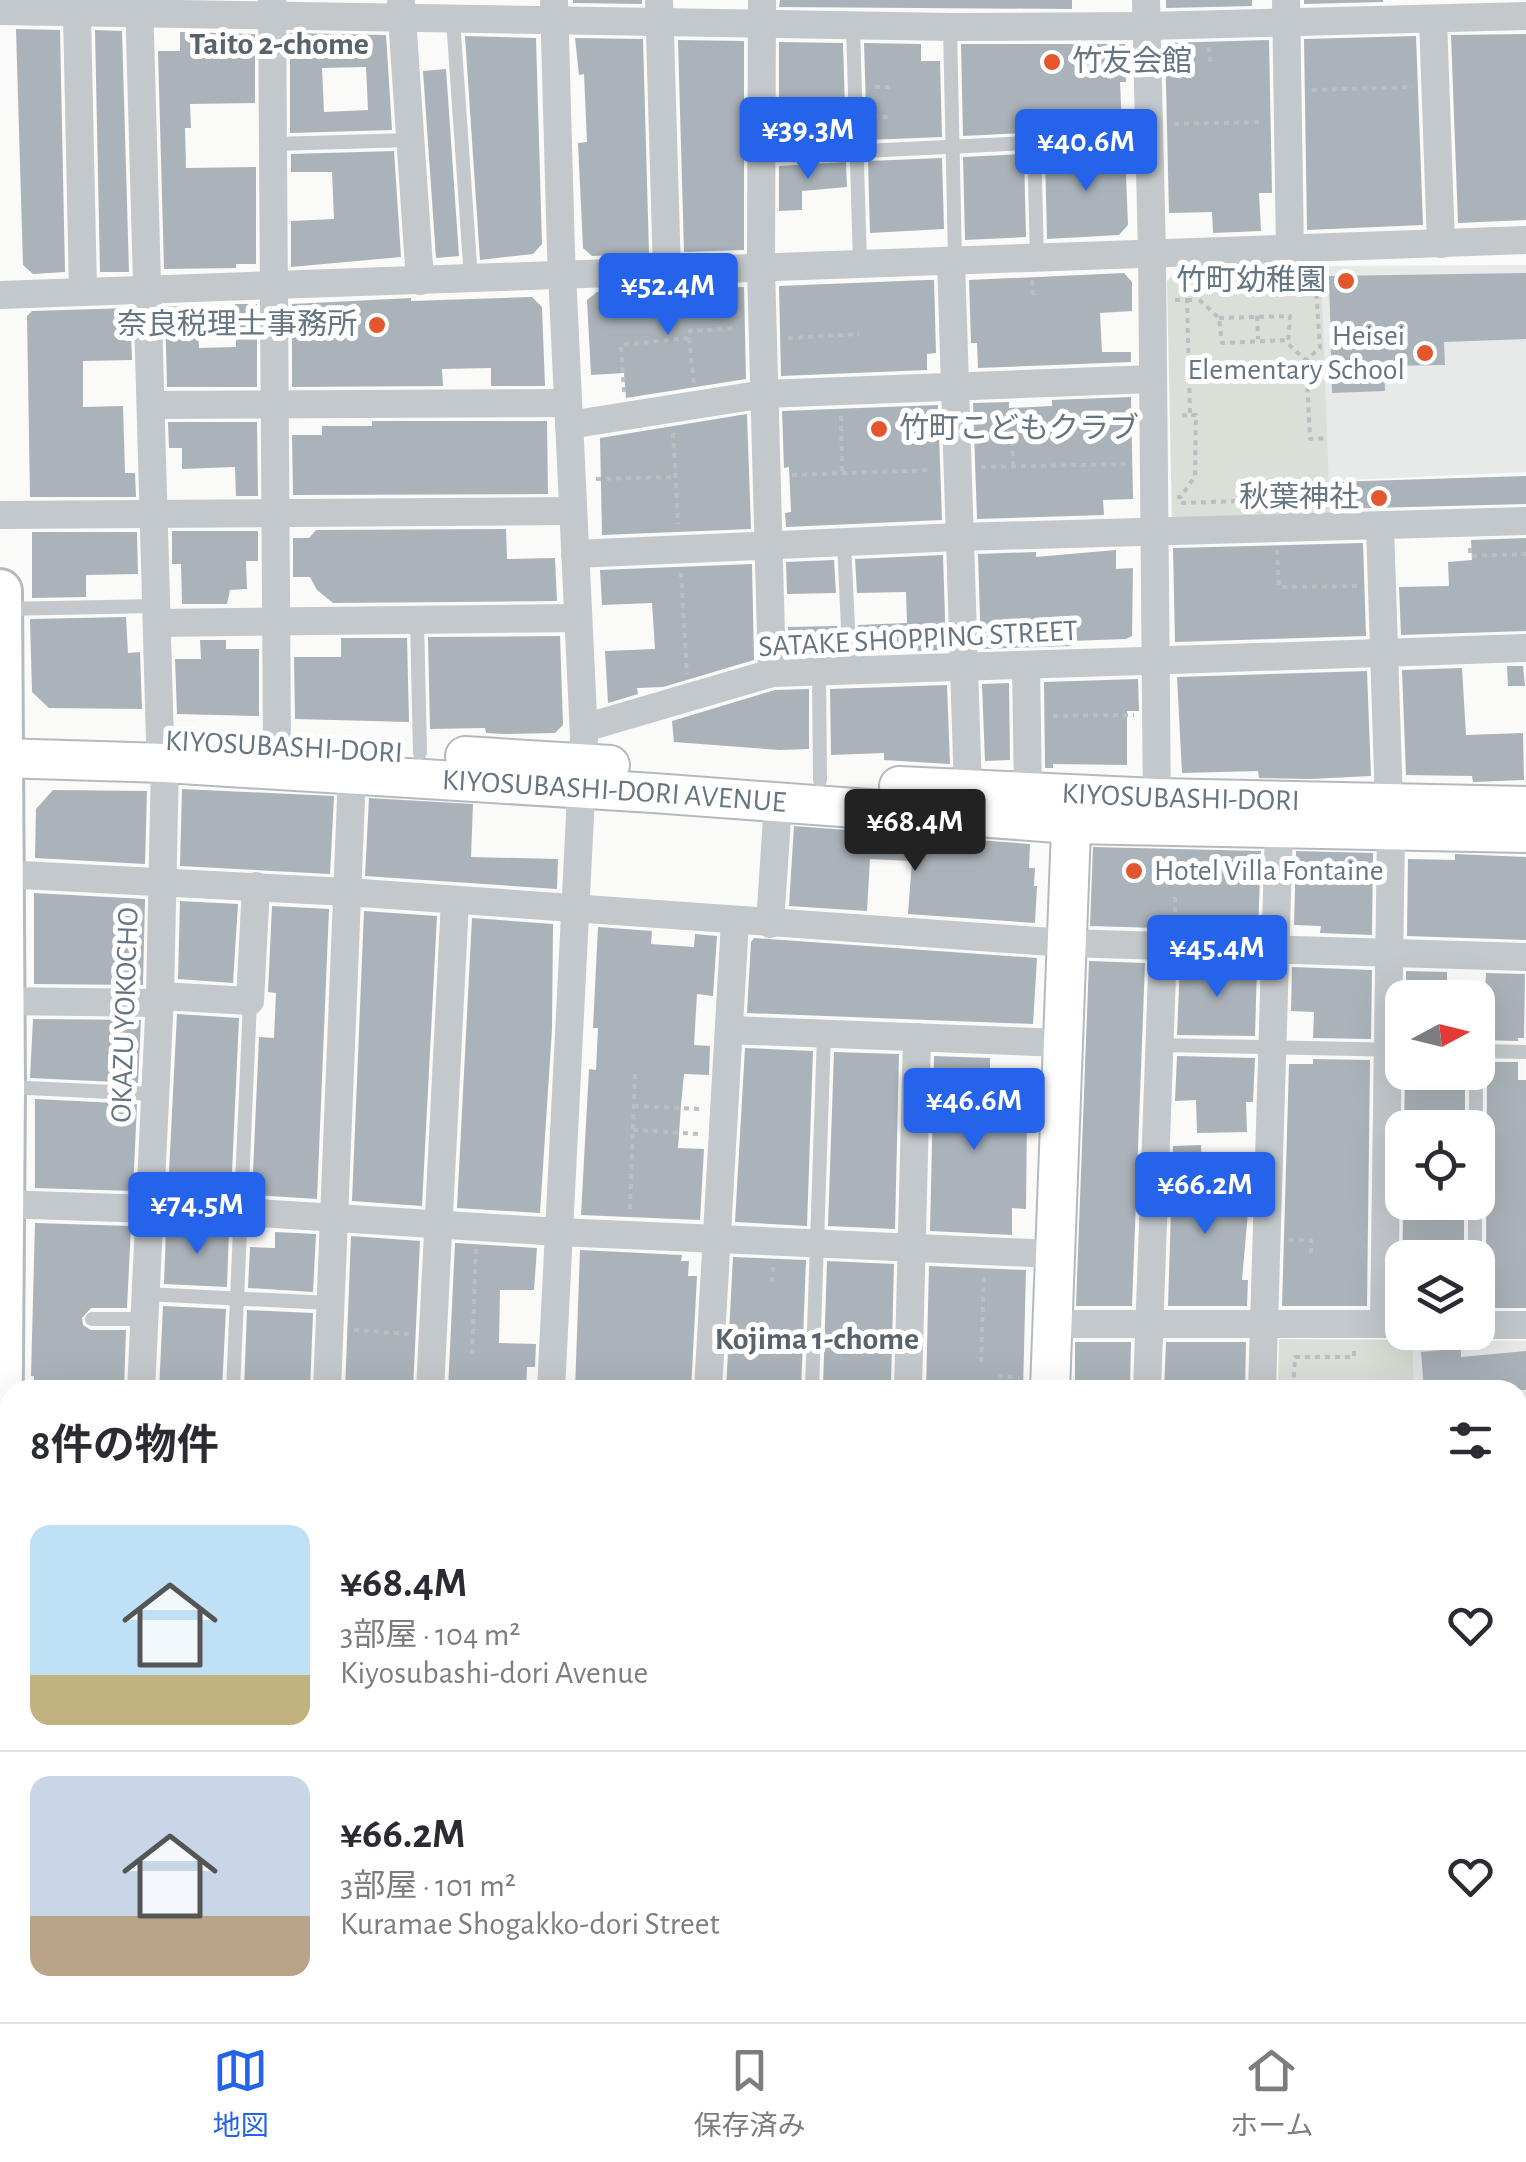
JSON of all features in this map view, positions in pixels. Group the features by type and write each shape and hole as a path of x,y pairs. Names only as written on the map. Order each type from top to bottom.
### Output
{"main road":[{"path":"0,591 1,1380"}],"street":[{"path":"0,11 77,12 140,7 464,13 659,11 699,18 762,12 853,26 950,27 980,14 1395,10 1434,19 1508,11"},
{"name":"OKAZU YOKOCHO","path":"140,7 163,752 160,999 141,1380"},
{"path":"273,8 277,746"},
{"path":"402,9 420,281"},
{"path":"552,1380 583,760 554,11"},
{"path":"659,11 666,272"},
{"path":"1286,11 1290,249"},
{"path":"77,12 83,292"},
{"path":"762,12 761,268 772,673"},
{"path":"1146,13 1156,812"},
{"path":"1434,19 1442,244"},
{"path":"0,295 953,261 1034,264 1152,253 1526,240"},
{"path":"953,261 968,791"},
{"path":"151,405 277,403 625,416 764,394 1152,379"},
{"path":"0,515 573,511"},
{"path":"576,554 959,537 1526,522"},
{"path":"1380,526 1390,817 1391,980"},
{"path":"157,614 277,621 578,618"},
{"name":"SATAKE SHOPPING STREET","path":"583,760 772,673 1526,648"},
{"path":"1026,666 1028,793"},
{"name":"KIYOSUBASHI-DORI","path":"1,746 163,752 277,746 583,760 1028,793 1072,809"},
{"name":"KIYOSUBASHI-DORI AVENUE","path":"163,752 352,775 583,760 778,802 1156,812 1279,828 1390,817 1526,832"},
{"path":"327,1380 352,775"},
{"path":"770,924 778,802"},
{"name":"KIYOSUBASHI-DORI","path":"1156,812 1390,817 1526,806"},
{"path":"1041,1380 1052,1324 1072,809"},
{"path":"1262,1380 1279,828"},
{"path":"2,874 348,892 1066,944 1526,957"},
{"path":"2,1001 250,1000 256,886"},
{"path":"431,1380 456,900"},
{"path":"709,1380 735,921"},
{"path":"1147,1380 1163,947"},
{"path":"729,1030 1062,1043"},
{"path":"908,1380 917,1037"},
{"path":"1394,1240 1395,1090"},
{"path":"1,1204 241,1212 559,1232 1054,1254"},
{"path":"1052,1324 1385,1324"},
{"path":"1495,1325 1526,1325"}],"lane":[{"path":"464,13 471,279"},
{"path":"853,26 860,264"},
{"path":"950,27 953,261"},
{"path":"762,156 1034,142 1149,131"},
{"path":"274,144 411,140"},
{"path":"1034,142 1034,264"},
{"path":"844,542 850,671"},
{"path":"0,609 157,614"},
{"path":"417,620 420,753"},
{"path":"819,672 820,780"},
{"path":"234,1380 250,1000"},
{"path":"812,1380 824,1034"},
{"path":"1159,1045 1385,1050"},
{"path":"1495,1051 1526,1052"},
{"path":"3,1087 155,1094"},
{"path":"92,1319 145,1306 237,1299 330,1316"}],"path":[{"path":"1288,90 1436,86"},
{"path":"762,103 817,101"},
{"path":"1149,131 1288,121"},
{"path":"1033,300 1034,264"},
{"path":"1165,300 1192,300 1191,266"},
{"path":"1305,274 1317,274 1320,348 1306,360"},
{"path":"1226,278 1260,276"},
{"path":"1175,300 1175,280 1192,279"},
{"path":"1192,293 1219,318 1222,343 1288,340"},
{"path":"1187,300 1190,415"},
{"path":"1257,316 1258,339"},
{"path":"1219,318 1290,316 1288,340 1306,360"},
{"path":"696,405 690,331 858,334"},
{"path":"625,416 620,345 690,338"},
{"path":"1306,360 1310,440 1327,438"},
{"path":"1010,384 1013,466"},
{"path":"841,391 842,474"},
{"path":"1167,497 1180,496 1195,476 1196,415 1170,416"},
{"path":"766,476 1139,464"},
{"path":"590,479 676,477"},
{"path":"1469,523 1470,556 1526,554"},
{"path":"1276,529 1279,587 1382,586"},
{"path":"1027,717 1144,714"},
{"path":"630,1235 635,1074"},
{"path":"634,1106 723,1122"},
{"path":"633,1130 723,1122"},
{"path":"472,1354 477,1227"},
{"path":"1265,1239 1311,1240 1311,1251 1316,1252"},
{"path":"981,1362 985,1251"},
{"path":"330,1316 433,1335"},
{"path":"1294,1380 1295,1358 1354,1357 1354,1346"},
{"path":"998,1376 1019,1380"}],"shaded area":[{"name":"Heisei Elementary School","path":"1526,265 1526,472 1328,481 1321,266"},
{"path":"1321,266 1330,518 1172,524 1167,281 1176,272"},
{"path":"1279,1339 1385,1340 1385,1350 1413,1350 1414,1380 1278,1380"},
{"path":"1495,1341 1526,1341 1526,1380 1414,1380 1413,1350 1495,1350"}],"building":[{"path":"642,0 642,4 573,3"},
{"path":"780,0 1072,0 1072,9 779,7"},
{"path":"1166,0 1252,0 1252,6 1166,8"},
{"path":"1304,0 1383,0 1383,2 1304,4"},
{"path":"16,29 60,30 65,272 33,274 23,265"},
{"path":"95,30 122,31 129,272 100,272"},
{"path":"180,32 255,34 255,103 190,104 191,128 185,128 186,168 256,167 256,264 164,269 158,51 180,51"},
{"path":"290,33 386,35 392,130 290,133","holes":["366,67 368,110 324,112 322,68"]},
{"path":"1526,34 1526,220 1458,223 1451,35"},
{"path":"465,36 536,38 542,244 533,254 480,260"},
{"path":"1416,36 1423,225 1307,230 1304,39"},
{"path":"575,38 643,39 649,254 592,256 583,248 578,143 587,142 584,74 579,75"},
{"path":"678,40 744,41 744,250 684,252"},
{"path":"1269,40 1272,193 1259,193 1261,231 1213,233 1212,212 1169,213 1165,43"},
{"path":"779,42 843,43 846,141 779,145"},
{"path":"864,43 921,44 921,61 940,61 942,137 867,140"},
{"path":"961,44 1125,44 1126,82 1120,82 1122,128 963,136"},
{"path":"446,69 459,256 436,258 423,71"},
{"path":"1125,150 1128,225 1119,235 1047,239 1045,153"},
{"path":"394,151 401,257 291,267 291,221 334,219 332,172 291,172 291,154"},
{"path":"1024,154 1026,237 965,240 963,157"},
{"path":"942,158 944,229 870,233 868,161"},
{"path":"846,162 847,187 802,191 802,210 779,211 779,166"},
{"path":"1124,273 1132,282 1132,311 1100,313 1102,352 1131,352 1131,362 978,368 977,343 971,343 969,280"},
{"path":"1526,273 1526,339 1444,342 1445,365 1384,366 1385,391 1332,393 1329,276"},
{"path":"934,280 936,353 927,354 927,370 781,376 779,286"},
{"path":"744,287 746,379 626,398 624,373 591,375 587,300 597,292"},
{"path":"532,297 542,307 545,386 491,386 491,368 442,369 443,386 292,387 292,304"},
{"path":"235,304 257,304 257,387 167,387 165,307 196,305 199,348 236,347"},
{"path":"130,308 132,360 83,361 83,407 123,406 125,473 135,473 136,497 30,497 27,316 32,311"},
{"path":"1131,397 1133,499 1103,500 1104,515 977,519 973,403 1009,402 1009,408 1052,406 1052,400"},
{"path":"938,405 942,520 786,527 785,513 791,512 789,467 784,468 782,411"},
{"path":"747,414 751,529 602,535 600,438"},
{"path":"372,421 547,421 548,494 293,495 292,435 322,435 322,426 372,426"},
{"path":"168,422 257,422 258,496 236,496 235,467 182,469 182,448 169,448"},
{"path":"1526,476 1526,504 1332,509 1331,482"},
{"path":"506,529 507,559 555,558 557,601 333,603 317,590 310,577 293,577 293,538 309,538 316,530"},
{"path":"172,531 258,531 258,561 246,561 247,589 230,590 227,604 182,604 181,564 172,564"},
{"path":"32,532 137,532 138,574 86,575 86,597 32,598"},
{"path":"1526,538 1526,631 1401,635 1399,587 1449,586 1448,562 1472,560 1471,540"},
{"path":"1363,543 1366,636 1175,642 1173,548"},
{"path":"1116,550 1116,569 1133,568 1132,636 1071,641 1071,646 981,649 978,554 1036,552 1036,557"},
{"path":"943,555 946,650 860,653 858,625 907,623 906,592 857,593 855,559"},
{"path":"834,560 836,593 787,594 786,562"},
{"path":"752,564 754,660 663,687 637,688 638,694 608,703 605,651 655,649 652,603 602,605 600,570"},
{"path":"126,617 128,653 140,652 142,709 49,708 32,692 30,619"},
{"path":"837,626 839,653 789,655 788,627"},
{"path":"560,636 563,725 555,733 430,729 428,637"},
{"path":"341,638 407,638 409,722 295,719 294,657 341,657"},
{"path":"200,640 226,640 226,649 259,649 259,716 177,714 175,659 201,659"},
{"path":"1507,666 1523,666 1525,686 1508,686"},
{"path":"1462,668 1466,735 1523,733 1524,780 1473,782 1472,776 1406,775 1402,670"},
{"path":"1367,671 1371,776 1310,779 1259,778 1258,771 1182,773 1177,677"},
{"path":"1138,679 1139,711 1127,711 1127,765 1053,764 1053,768 1045,768 1044,682"},
{"path":"1009,683 1010,760 985,761 982,684"},
{"path":"947,685 950,764 884,760 884,753 831,755 830,689"},
{"path":"809,689 809,749 674,742 672,721 775,690"},
{"path":"182,789 334,796 330,874 180,866"},
{"path":"53,790 147,791 145,864 35,858 36,809"},
{"path":"369,798 473,804 471,857 558,859 557,889 365,876"},
{"path":"794,826 1030,844 1029,868 1035,868 1037,886 1035,923 908,914 912,861 870,859 867,911 789,906"},
{"path":"1093,847 1261,851 1258,931 1090,926"},
{"path":"1296,851 1373,853 1372,935 1320,933 1321,926 1294,925"},
{"path":"1455,854 1526,857 1526,940 1407,936 1408,859 1455,860"},
{"path":"34,893 145,899 143,985 34,984"},
{"path":"180,901 238,904 233,983 178,979"},
{"path":"272,906 329,909 317,1199 252,1195 259,1037 274,1038 276,993 268,992"},
{"path":"364,911 437,916 422,1206 352,1201"},
{"path":"472,918 553,924 552,1029 540,1213 457,1208"},
{"path":"598,927 652,931 651,944 694,947 695,934 717,936 713,996 697,994 694,1045 710,1046 709,1075 684,1074 678,1148 704,1149 700,1220 581,1215 589,1069 596,1070 598,1028 593,1028"},
{"path":"754,938 1037,958 1033,1024 747,1013"},
{"path":"1089,961 1145,963 1132,1306 1076,1306"},
{"path":"1180,964 1257,966 1255,1036 1177,1035"},
{"path":"1292,967 1372,970 1371,1039 1313,1038 1314,1012 1291,1011"},
{"path":"1406,971 1447,972 1447,980 1406,980"},
{"path":"1486,973 1525,974 1524,1038 1495,1040 1495,980 1486,980"},
{"path":"177,1014 239,1018 231,1194 168,1192"},
{"path":"33,1019 141,1020 138,1083 30,1078"},
{"path":"745,1048 813,1051 807,1226 735,1222"},
{"path":"834,1052 899,1054 895,1229 828,1226"},
{"path":"934,1056 990,1058 990,1077 983,1077 983,1111 1027,1112 1026,1209 1012,1208 1012,1235 930,1231"},
{"path":"1177,1056 1255,1058 1253,1102 1246,1102 1247,1132 1197,1133 1196,1100 1175,1101"},
{"path":"1313,1059 1370,1060 1367,1306 1282,1306 1289,1064 1313,1064"},
{"path":"1495,1062 1518,1062 1518,1080 1526,1080 1526,1308 1495,1308 1495,1240 1486,1240 1486,1220 1495,1220 1495,1110 1487,1110 1487,1090 1495,1090"},
{"path":"1405,1090 1465,1090 1465,1110 1404,1110"},
{"path":"35,1099 137,1104 133,1191 35,1188"},
{"path":"1201,1145 1202,1173 1224,1172 1225,1202 1249,1201 1242,1280 1248,1280 1247,1306 1168,1306 1173,1146"},
{"path":"1403,1220 1464,1220 1464,1240 1402,1240"},
{"path":"35,1223 131,1226 127,1308 91,1308 82,1318 83,1325 91,1330 126,1330 124,1380 34,1380 31,1376"},
{"path":"166,1227 229,1229 227,1287 164,1284"},
{"path":"275,1232 316,1234 313,1292 248,1288 250,1247 275,1248"},
{"path":"351,1236 420,1241 413,1380 345,1380"},
{"path":"455,1243 537,1248 534,1290 500,1290 499,1343 536,1344 535,1367 527,1367 526,1380 448,1380"},
{"path":"580,1250 682,1255 681,1261 689,1261 688,1276 697,1276 692,1380 575,1380"},
{"path":"733,1257 806,1260 801,1380 727,1380"},
{"path":"827,1261 894,1264 891,1380 823,1380"},
{"path":"929,1266 1026,1270 1023,1380 926,1380"},
{"path":"163,1306 226,1309 222,1380 159,1380"},
{"path":"247,1310 313,1313 310,1380 244,1380"},
{"path":"1075,1342 1131,1342 1130,1380 1075,1380"},
{"path":"1166,1342 1246,1342 1245,1380 1164,1380"},
{"path":"1461,1350 1461,1357 1526,1351 1526,1380 1423,1380 1421,1352"}],"place":[{"name":"竹友会館","path":"1052,62"},
{"name":"竹町幼稚園","path":"1346,281"},
{"name":"奈良税理士事務所","path":"377,325"},
{"name":"Heisei Elementary School","path":"1425,353"},
{"name":"竹町こどもクラブ","path":"879,429"},
{"name":"秋葉神社","path":"1379,498"},
{"name":"Hotel Villa Fontaine","path":"1134,871"}],"district":[{"name":"Taito 2-chome","path":"279,44"},
{"name":"Kojima 1-chome","path":"817,1339"}]}
